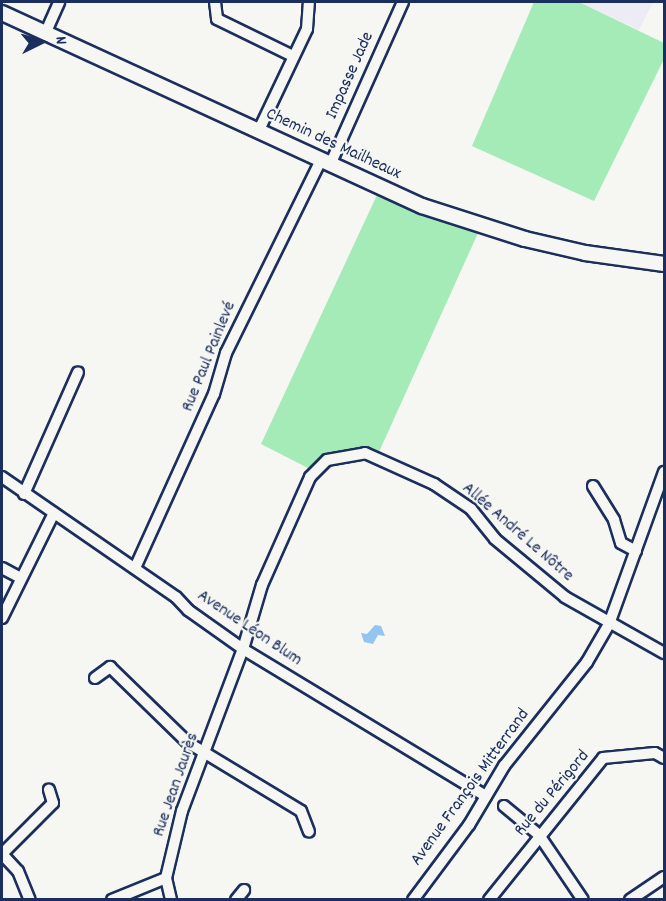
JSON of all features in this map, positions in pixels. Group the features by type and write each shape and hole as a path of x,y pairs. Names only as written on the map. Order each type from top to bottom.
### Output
{"street":[{"path":"45,34 59,2"},
{"path":"215,2 217,20 293,56"},
{"path":"259,130 307,28 309,2"},
{"name":"Impasse Jade","path":"325,162 403,2"},
{"name":"Chemin des Mailheaux","path":"2,13 422,206 525,239 585,253 664,264"},
{"name":"Rue Paul Painlevé","path":"135,568 214,394 226,353 325,162"},
{"path":"24,494 78,372"},
{"name":"Allée André Le Nôtre","path":"243,648 261,585 310,477 327,460 354,453 378,458 434,484 471,509 495,539 565,597 609,624 664,653"},
{"name":"Avenue François Mitterrand","path":"413,900 469,825 504,766 587,662 609,624 664,472"},
{"name":"Avenue Léon Blum","path":"2,477 135,568 243,648 486,796"},
{"path":"593,486 614,520 621,543 636,551"},
{"path":"2,618 54,513"},
{"path":"2,568 21,578"},
{"name":"Rue Jean Jaurès","path":"166,878 182,811 243,648"},
{"path":"95,678 110,667 187,742 301,811 309,832"},
{"name":"Rue du Périgord","path":"489,900 603,758 655,753 664,758"},
{"path":"30,900 18,871 2,854 52,803 49,790"},
{"path":"504,806 539,835 583,900"},
{"path":"630,900 664,877"},
{"path":"112,900 166,878 171,900"}],"shaded area":[{"path":"579,2 653,2 639,30"}],"green space":[{"path":"534,2 579,2 664,43 664,59 594,201 472,146"},
{"path":"377,195 478,233 379,452 342,450 319,459 310,469 261,444"}],"water":[{"path":"375,625 381,626 385,636 378,635 373,644 364,642 361,633 367,634"}]}
